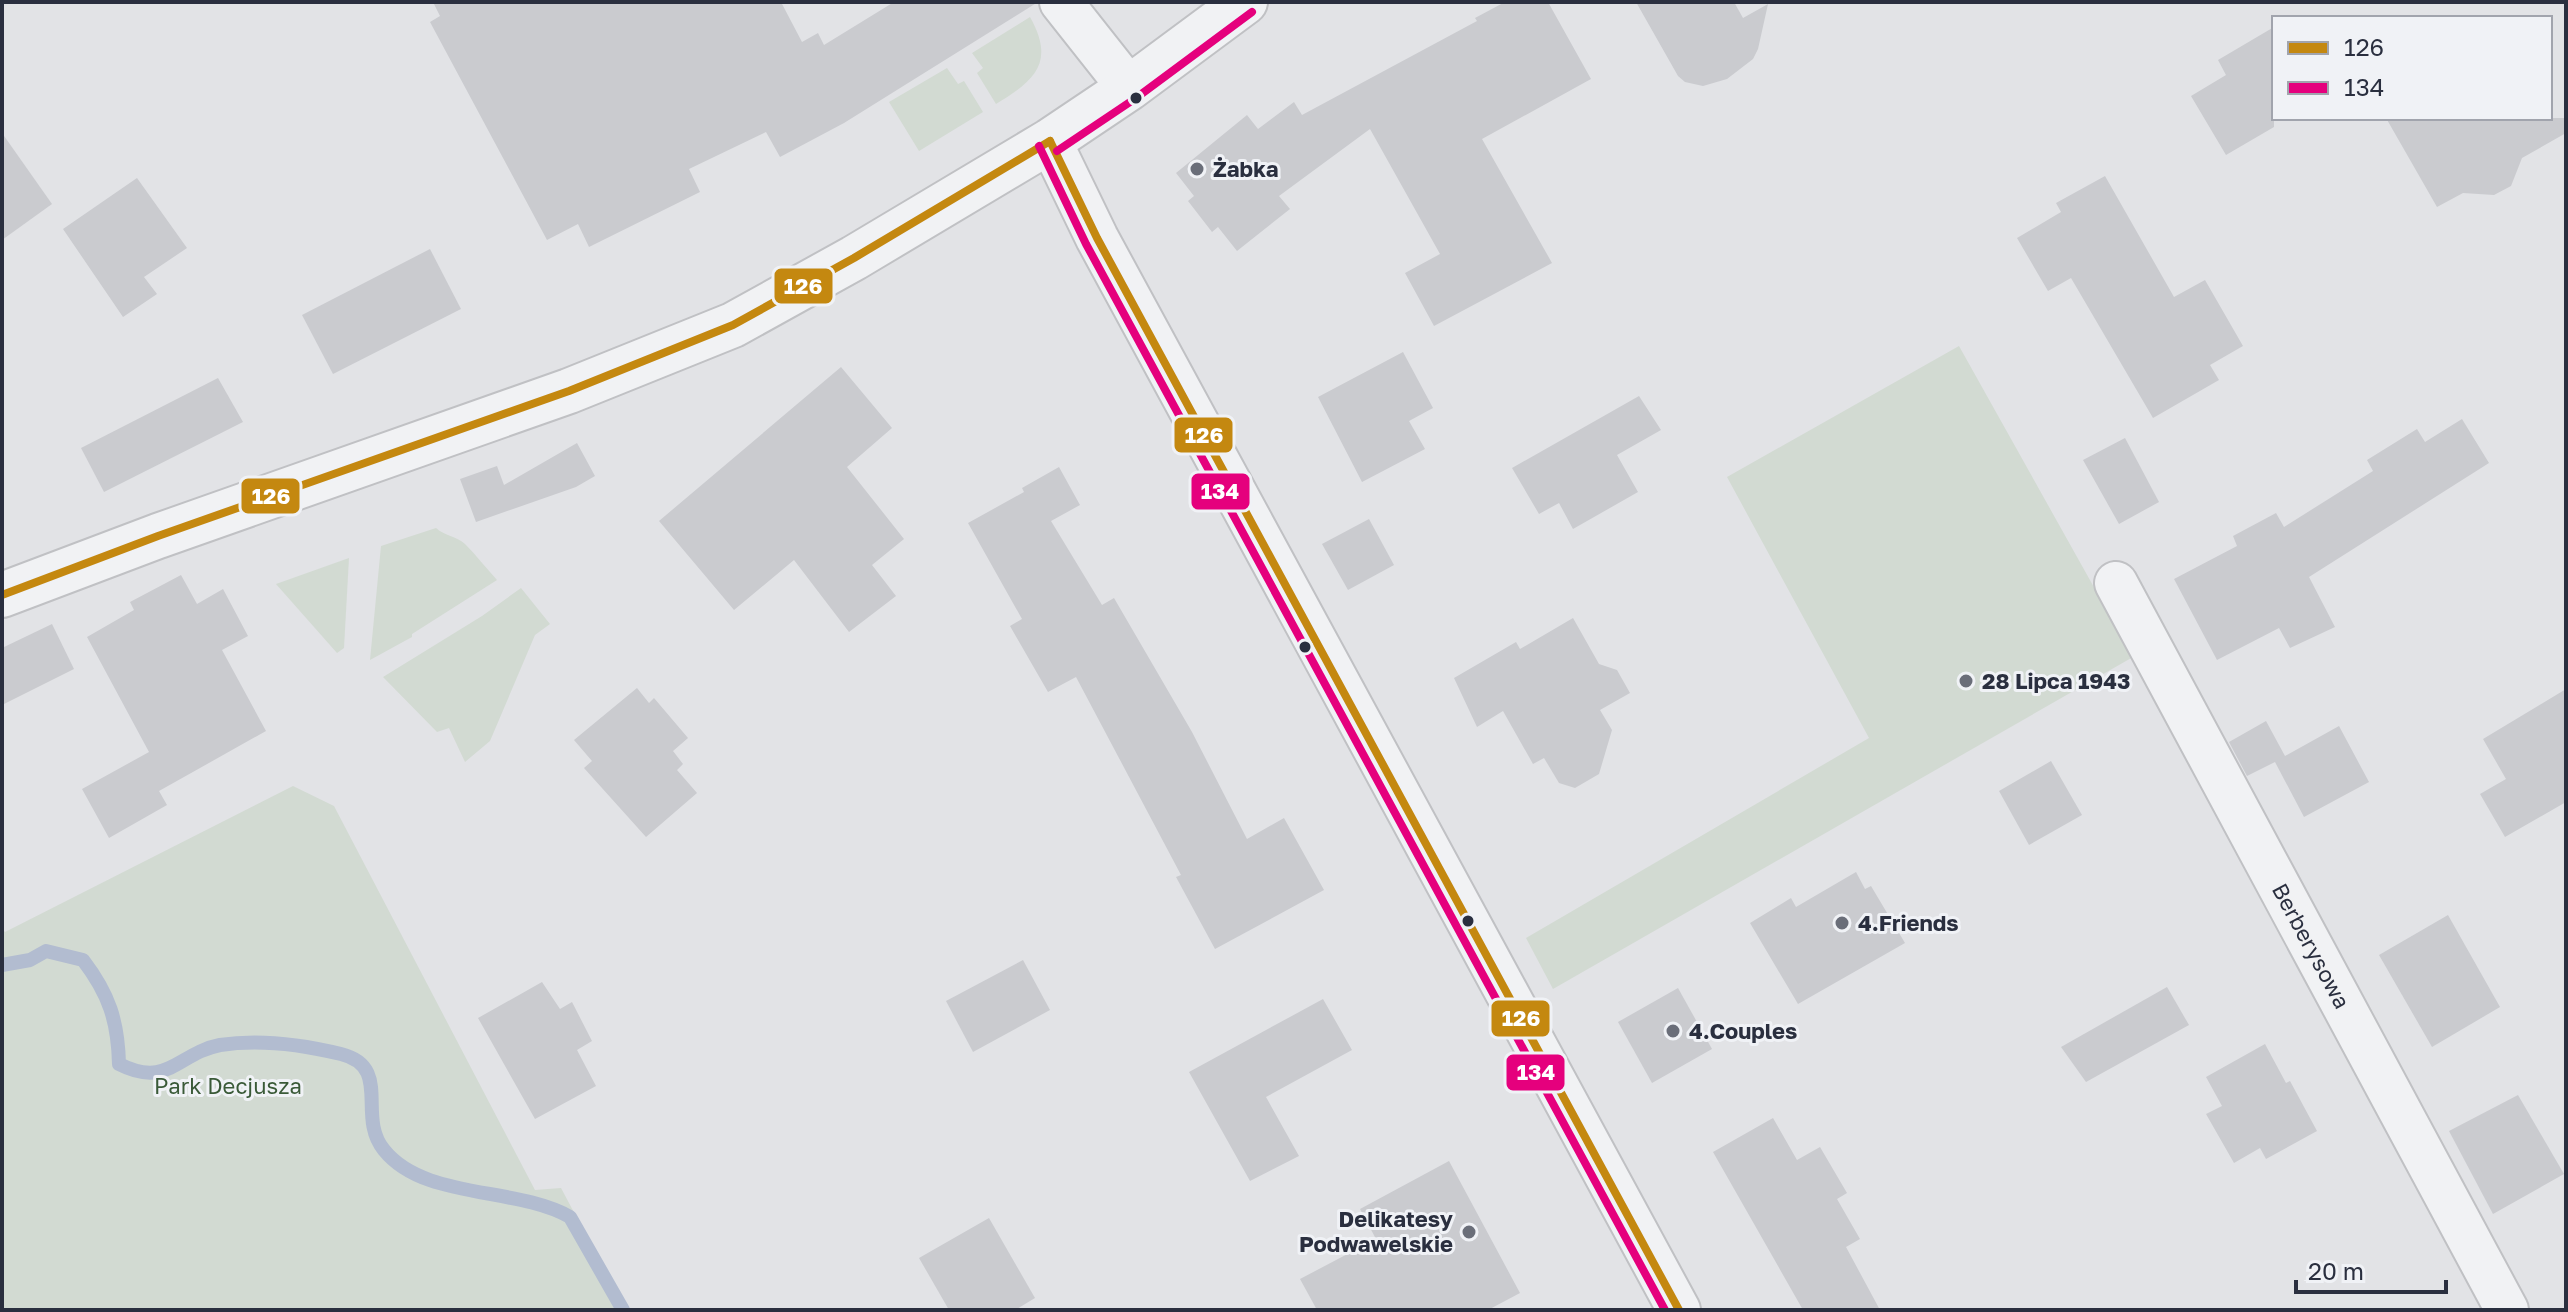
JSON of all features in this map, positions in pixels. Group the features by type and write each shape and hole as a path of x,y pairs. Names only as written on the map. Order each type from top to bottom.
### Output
{"street":[{"path":"1061,2 1129,88"},
{"path":"2,595 158,536 569,391 733,325 854,258 1050,141 1129,88 1245,2"},
{"path":"1050,141 1097,238 1679,1310"},
{"name":"Berberysowa","path":"2116,583 2507,1310"}],"green space":[{"path":"1030,17 1038,33 1041,59 1037,69 1021,87 996,104 977,73 983,68 972,53"},
{"path":"947,68 958,84 964,81 983,112 919,151 889,102"},
{"path":"1959,346 2133,657 1553,989 1526,938 1869,738 1727,477"},
{"path":"436,528 465,544 497,580 412,634 412,637 370,660 381,546"},
{"path":"349,558 344,648 337,653 276,584"},
{"path":"521,588 550,624 535,635 490,741 465,762 449,728 437,732 383,677"},
{"name":"Park Decjusza","path":"293,786 334,806 535,1190 561,1188 626,1310 2,1310 2,928 5,932"}],"building":[{"path":"433,2 781,2 802,42 818,33 824,45 894,2 1038,2 844,123 780,157 766,132 689,169 700,192 589,247 578,224 547,240 430,22 440,16"},
{"path":"1505,2 1548,2 1591,79 1482,139 1552,263 1434,326 1405,273 1440,254 1370,129 1279,196 1290,209 1237,251 1218,227 1212,232 1188,201 1194,196 1176,173 1247,115 1258,129 1294,102 1302,115 1477,21 1475,18"},
{"path":"1636,2 1734,2 1743,18 1768,4 1753,59 1727,79 1703,86 1685,82 1678,76"},
{"path":"2272,28 2274,127 2226,155 2191,96 2226,75 2218,60"},
{"path":"2566,118 2566,133 2522,158 2511,186 2494,195 2463,193 2437,207 2387,120"},
{"path":"2,133 52,204 2,240"},
{"path":"2105,176 2174,297 2205,280 2243,346 2210,365 2219,380 2153,418 2071,278 2048,291 2017,238 2061,212 2056,203"},
{"path":"137,178 187,248 144,277 157,294 123,317 63,229"},
{"path":"430,249 461,309 333,374 302,315"},
{"path":"1403,352 1433,408 1409,421 1425,449 1362,482 1318,397"},
{"path":"841,367 892,428 847,467 904,539 872,565 896,596 849,632 794,560 734,610 659,521"},
{"path":"218,378 243,422 104,492 81,448"},
{"path":"1639,396 1661,430 1617,455 1638,492 1573,529 1559,503 1539,514 1512,468"},
{"path":"2462,419 2489,463 2309,577 2335,627 2290,648 2279,628 2217,660 2174,579 2237,546 2233,536 2276,513 2284,527 2373,471 2367,460 2417,429 2425,442"},
{"path":"2125,438 2159,502 2119,524 2083,460"},
{"path":"577,443 595,476 576,487 476,522 460,479 497,466 504,485"},
{"path":"1059,467 1080,505 1051,521 1102,605 1114,598 1192,732 1247,839 1284,818 1324,890 1215,949 1176,877 1181,875 1076,677 1048,692 1010,626 1022,619 968,523 1024,492 1022,488"},
{"path":"1369,519 1394,565 1348,590 1322,544"},
{"path":"181,575 197,604 223,589 248,636 222,650 266,731 159,791 167,805 109,838 82,789 149,752 87,637 134,610 130,602"},
{"path":"1573,618 1599,664 1617,670 1630,693 1600,710 1612,730 1599,774 1575,788 1559,783 1544,758 1533,764 1503,711 1477,727 1454,678 1516,642 1520,649"},
{"path":"52,624 74,669 2,705 2,648"},
{"path":"637,688 649,703 654,698 688,738 673,751 683,764 677,770 697,793 646,837 584,768 592,761 574,740"},
{"path":"2566,689 2566,802 2505,837 2480,794 2506,779 2483,739"},
{"path":"2266,721 2285,756 2339,726 2369,782 2304,817 2275,762 2247,776 2229,742"},
{"path":"2051,761 2082,815 2029,845 1999,791"},
{"path":"1856,872 1865,889 1871,886 1905,943 1798,1004 1750,923 1791,898 1796,907"},
{"path":"2448,915 2500,1007 2432,1047 2379,955"},
{"path":"1023,960 1050,1010 973,1052 946,1001"},
{"path":"542,982 560,1009 572,1002 592,1041 577,1050 596,1086 535,1119 478,1018"},
{"path":"2167,987 2189,1025 2086,1082 2061,1047"},
{"path":"1678,988 1712,1049 1652,1083 1618,1022"},
{"path":"1323,999 1352,1050 1266,1097 1299,1156 1250,1181 1189,1072"},
{"path":"2265,1044 2286,1083 2290,1081 2317,1131 2266,1159 2260,1148 2234,1163 2206,1114 2222,1106 2206,1077"},
{"path":"2518,1095 2564,1174 2493,1214 2449,1131"},
{"path":"1773,1118 1797,1160 1820,1147 1847,1193 1837,1199 1860,1239 1846,1247 1880,1310 1803,1310 1713,1152"},
{"path":"1449,1161 1520,1293 1488,1310 1317,1310 1300,1279 1376,1239 1360,1209"},
{"path":"989,1218 1035,1298 1015,1310 949,1310 919,1258"}],"waterway":[{"path":"2,965 30,960 46,951 83,960 106,997 117,1034 119,1064 136,1071 161,1071 206,1049 235,1043 296,1046 357,1060 370,1081 376,1137 384,1150 401,1166 446,1185 523,1200 570,1217 623,1310"}],"transit line":[{"name":"134","path":"1057,151 1136,98 1252,12"},
{"name":"126","path":"1050,141 1097,238 1679,1310"},
{"name":"126","path":"2,595 158,536 569,391 733,325 854,258 1050,141"},
{"name":"134","path":"1039,146 1086,244 1665,1310"}],"place":[{"name":"Żabka","path":"1197,169"},
{"name":"28 Lipca 1943","path":"1966,681"},
{"name":"4.Friends","path":"1842,923"},
{"name":"4.Couples","path":"1673,1031"},
{"name":"Delikatesy Podwawelskie","path":"1469,1232"}]}
